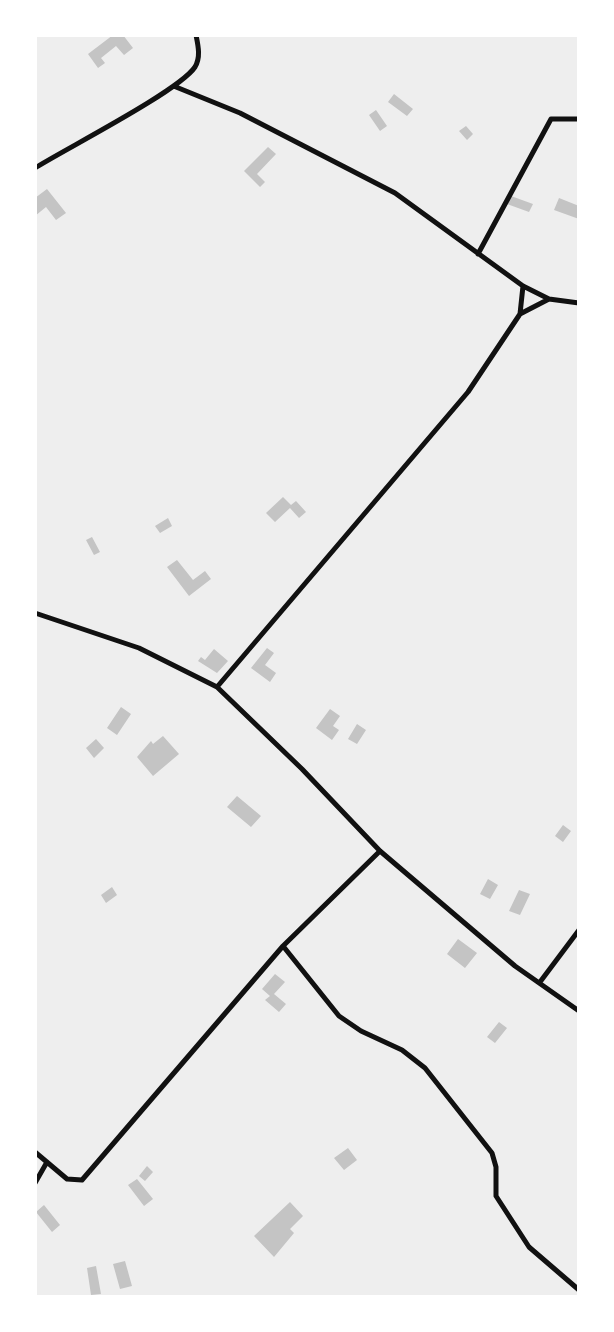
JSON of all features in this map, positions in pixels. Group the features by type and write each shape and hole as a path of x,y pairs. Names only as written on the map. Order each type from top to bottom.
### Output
{"street":[{"path":"35,167 176,87 196,66 199,55 196,35"},
{"path":"176,87 240,113 394,194 523,286 549,299 579,303"},
{"path":"478,254 551,119 579,119"},
{"path":"217,687 468,392 520,314 523,286"},
{"path":"520,314 549,299"},
{"path":"35,613 139,648 217,687 302,769 380,851 497,951 579,1011"},
{"path":"35,1152 75,1182 89,1174 283,946 380,851"},
{"path":"540,982 579,930"},
{"path":"283,946 339,1016 361,1031 402,1049 425,1068 492,1153 496,1167 496,1196 529,1247 579,1290"},
{"path":"35,1183 47,1162"}],"shaded area":[{"path":"35,35 579,35 579,1297 35,1297"}],"building":[{"path":"113,35 123,35 133,48 124,55 116,46 101,58 105,63 98,68 88,54"},
{"path":"394,94 413,109 407,116 388,102"},
{"path":"376,110 387,126 380,131 369,115"},
{"path":"466,126 473,134 467,140 459,131"},
{"path":"268,147 276,154 257,174 265,182 260,187 244,171"},
{"path":"47,189 66,213 56,220 46,207 35,216 35,198"},
{"path":"511,196 533,204 529,212 507,204"},
{"path":"559,198 579,206 579,219 554,210"},
{"path":"283,497 291,505 296,501 306,512 299,518 290,508 275,522 266,513"},
{"path":"168,518 172,526 160,533 155,526"},
{"path":"92,537 100,552 94,555 86,540"},
{"path":"177,560 193,580 205,571 211,579 189,596 167,567"},
{"path":"267,648 274,653 265,665 276,673 270,682 251,668"},
{"path":"214,649 228,661 217,673 198,661 201,657 205,660"},
{"path":"121,707 131,714 117,735 107,728"},
{"path":"330,709 340,716 333,726 339,730 332,740 316,728"},
{"path":"357,724 366,730 357,744 348,739"},
{"path":"163,736 179,754 153,776 137,757 151,741 153,744"},
{"path":"96,739 104,748 94,758 86,748"},
{"path":"237,796 261,816 251,827 227,807"},
{"path":"563,825 571,831 563,842 555,836"},
{"path":"488,879 498,885 490,899 480,894"},
{"path":"112,887 117,895 106,903 101,895"},
{"path":"519,890 530,894 520,915 509,911"},
{"path":"458,939 477,953 465,968 447,954"},
{"path":"275,974 285,982 274,994 286,1004 279,1012 265,1000 270,996 262,989"},
{"path":"499,1022 507,1028 495,1043 487,1037"},
{"path":"348,1148 357,1160 344,1170 334,1158"},
{"path":"147,1166 153,1172 145,1181 139,1176"},
{"path":"137,1179 153,1199 144,1206 128,1185"},
{"path":"290,1202 303,1216 290,1229 294,1233 274,1257 254,1236"},
{"path":"44,1205 60,1225 52,1232 36,1212"},
{"path":"125,1261 132,1286 120,1289 113,1264"},
{"path":"96,1266 101,1294 91,1295 87,1268"}]}
